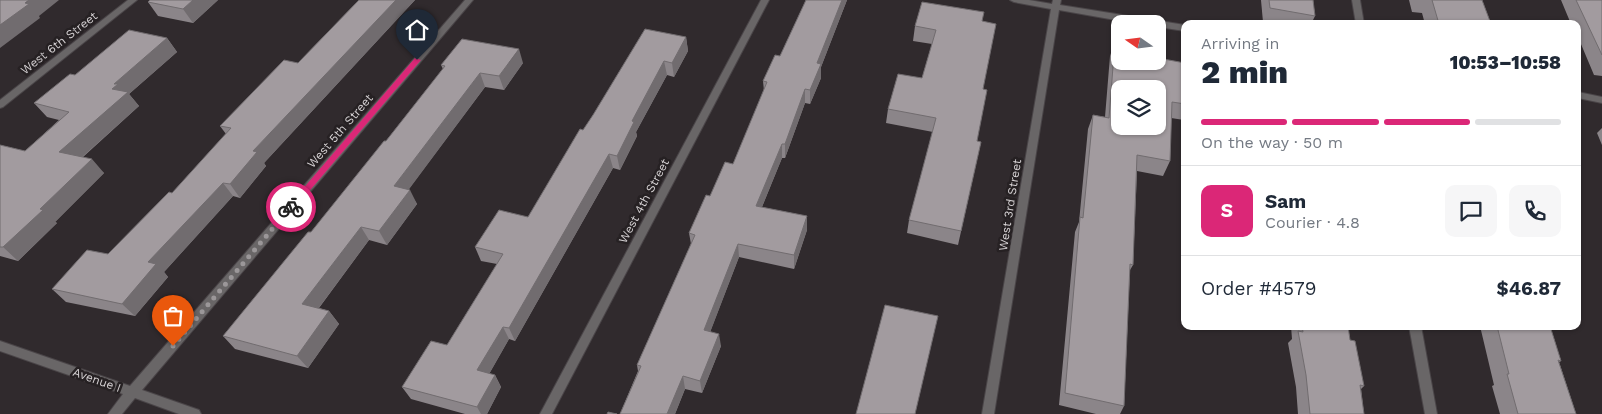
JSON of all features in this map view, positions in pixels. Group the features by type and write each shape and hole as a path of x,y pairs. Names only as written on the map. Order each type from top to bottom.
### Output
{"street":[{"name":"West 6th Street","path":"0,105 133,0"},
{"name":"West 5th Street","path":"114,414 468,0"},
{"name":"West 4th Street","path":"546,414 765,0"},
{"path":"1014,0 1056,4 1111,15"},
{"path":"1356,0 1359,20"},
{"name":"West 3rd Street","path":"988,414 1056,4"},
{"path":"1166,25 1181,27"},
{"path":"1581,96 1602,100"},
{"path":"1416,330 1431,414"},
{"name":"Avenue I","path":"0,346 195,414"}],"building":[{"path":"0,0 29,0 25,3 29,4 0,25"},
{"path":"150,0 193,0 183,9 148,2"},
{"path":"359,0 396,0 253,151 257,152 230,184 223,183 148,262 156,264 122,304 52,289 87,250 108,254 169,192 172,193 231,128 220,126 284,60 298,63"},
{"path":"806,0 842,0 817,63 821,64 810,90 805,89 785,144 782,144 756,206 807,216 794,255 738,244 704,330 719,334 700,381 683,376 667,414 620,414 641,366 637,365 695,235 689,233 706,195 710,196 725,162 733,164 767,82 763,81 775,55 780,56"},
{"path":"1269,0 1313,0 1315,16 1270,8"},
{"path":"1432,0 1482,0 1490,20 1438,20"},
{"path":"1576,0 1602,0 1602,55"},
{"path":"922,2 984,12 982,21 996,24 983,89 987,90 977,141 981,142 961,231 909,220 936,118 888,109 898,74 922,78 936,30 915,26"},
{"path":"645,29 686,37 672,63 664,61 632,121 634,122 617,156 609,154 509,328 503,327 477,370 495,375 477,407 402,387 431,341 447,345 503,254 475,247 499,210 528,217 580,129 583,130 593,115"},
{"path":"129,30 167,38 114,84 118,84 112,89 128,92 59,152 92,159 40,209 43,210 3,247 0,247 0,145 25,151 69,112 34,103 70,74 75,75"},
{"path":"462,39 519,49 499,76 480,73 394,186 410,190 379,231 361,227 302,304 329,311 297,356 223,336 308,232 311,232 384,141 386,141 445,66 441,65"},
{"path":"1166,59 1181,62 1181,103 1172,102 1170,161 1137,155 1133,265 1130,264 1124,406 1065,393 1080,217 1083,218 1093,115 1109,118 1111,92 1111,135 1166,135 1166,80 1112,80 1113,70 1166,70"},
{"path":"885,305 938,316 915,414 856,414"},
{"path":"1303,330 1349,330 1350,340 1355,341 1364,386 1360,385 1364,414 1310,414 1306,375 1298,331 1303,332"},
{"path":"1498,330 1551,330 1561,361 1558,360 1576,414 1518,414 1507,374 1509,374"}],"way so far":[{"path":"173,346 291,207"}],"route":[{"path":"291,207 417,60"}]}
